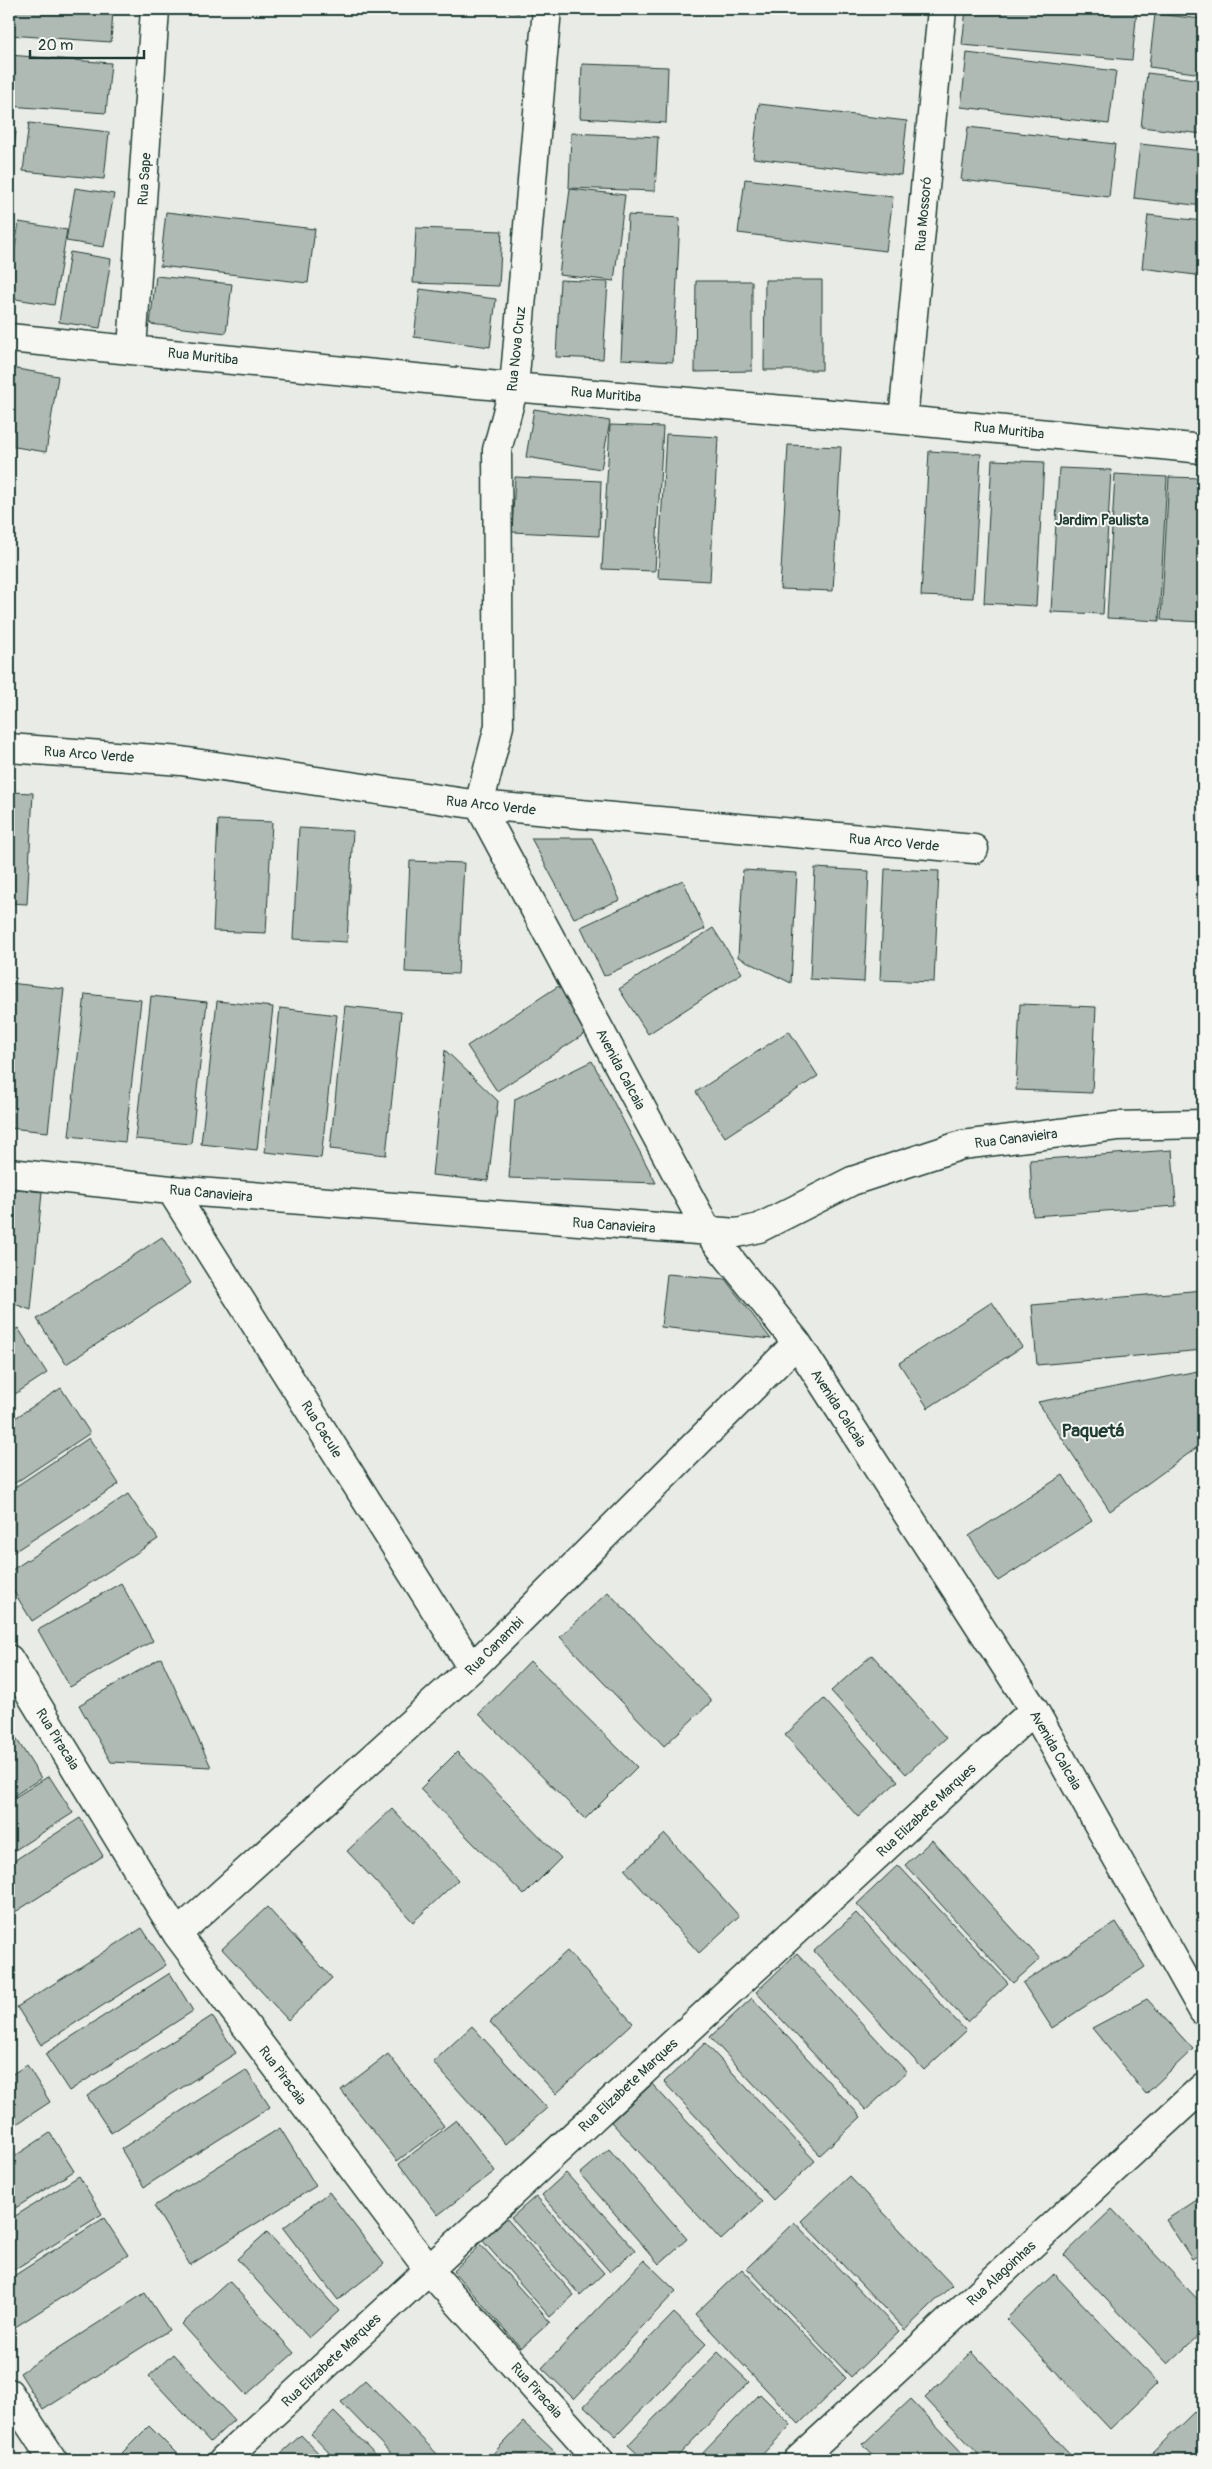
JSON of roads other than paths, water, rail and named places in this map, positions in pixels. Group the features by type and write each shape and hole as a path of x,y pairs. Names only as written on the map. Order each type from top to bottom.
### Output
{"street":[{"name":"Rua Sape","path":"132,349 155,9"},
{"name":"Rua Nova Cruz","path":"479,805 499,726 497,450 514,386 547,9"},
{"name":"Rua Mossoró","path":"903,420 942,9"},
{"name":"Rua Muritiba","path":"9,338 1203,449"},
{"name":"Rua Arco Verde","path":"9,748 181,761 479,805 974,849"},
{"name":"Avenida Calcaia","path":"479,805 708,1232 797,1343 1034,1710 1203,2011"},
{"name":"Rua Canavieira","path":"9,1172 171,1190 737,1233 759,1228 852,1181 962,1145 1117,1126 1203,1124"},
{"name":"Rua Cacule","path":"171,1190 472,1668"},
{"name":"Rua Canambi","path":"177,1934 472,1668 797,1343"},
{"name":"Rua Piracaia","path":"9,1659 177,1934 430,2270 599,2460"},
{"name":"Rua Elizabete Marques","path":"223,2460 1034,1710"},
{"name":"Rua Alagoinhas","path":"798,2460 1203,2086"},
{"path":"9,2393 53,2460"}],"district":[{"name":"Jardim Paulista","path":"1102,520"},
{"name":"Paquetá","path":"1093,1430"}]}
